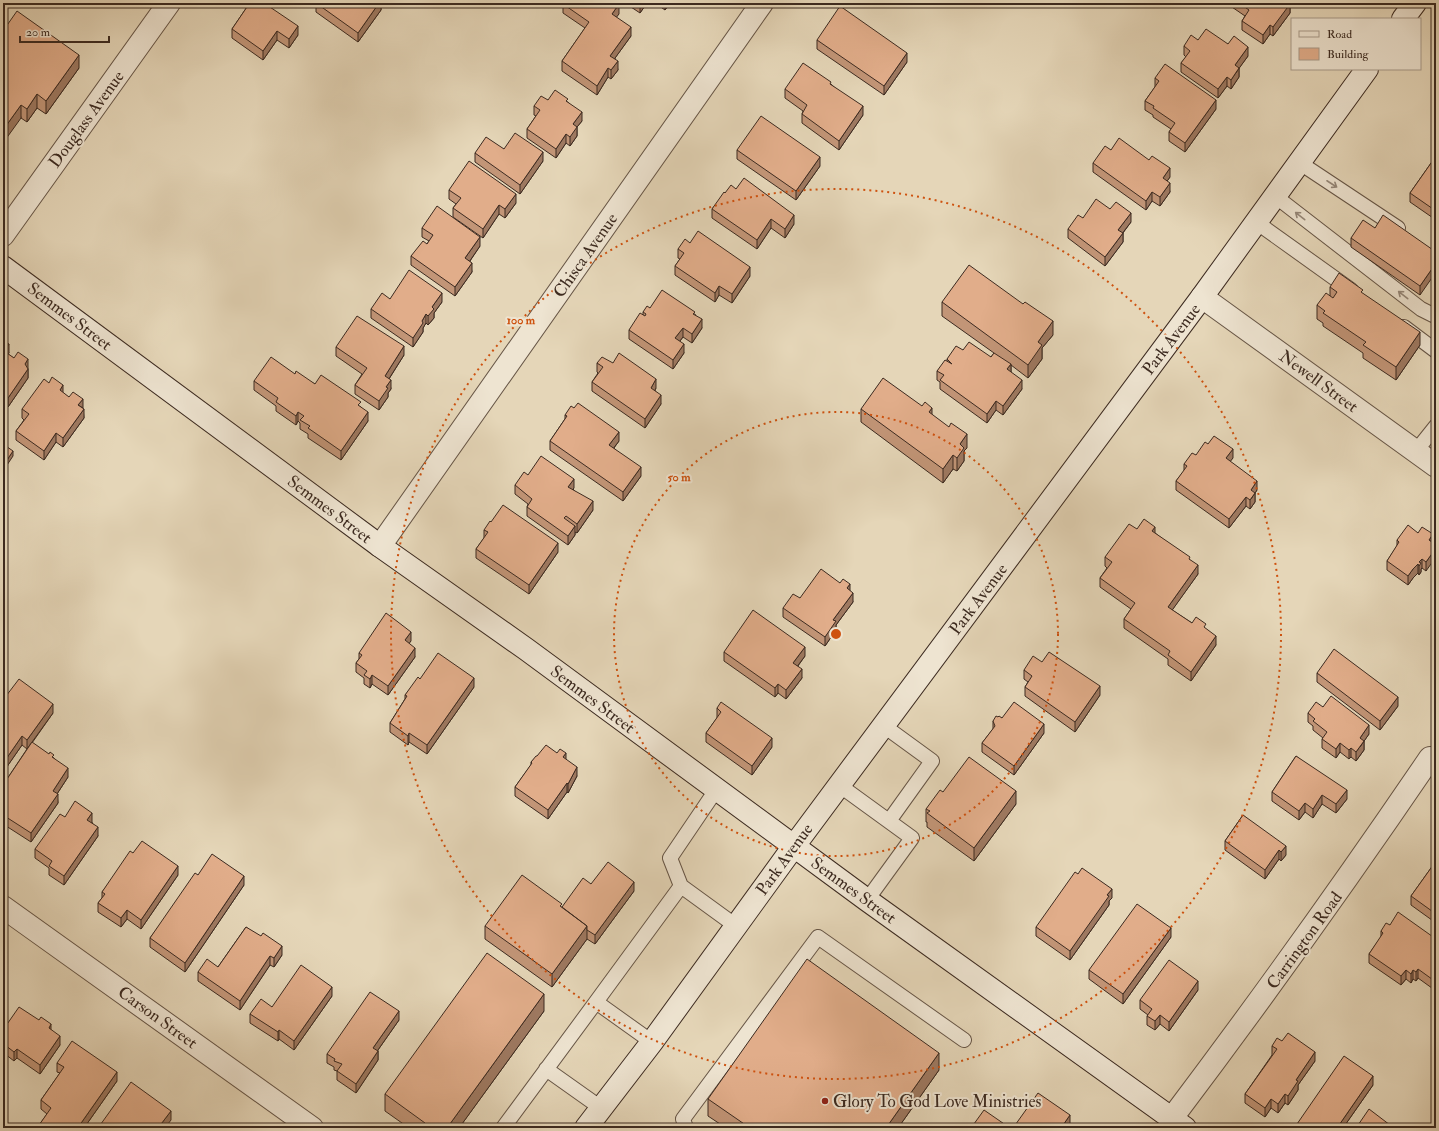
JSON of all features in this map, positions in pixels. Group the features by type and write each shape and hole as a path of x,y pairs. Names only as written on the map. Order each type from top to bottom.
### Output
{"main road":[{"name":"Douglass Avenue","path":"3,235 169,3"},
{"name":"Chisca Avenue","path":"380,546 762,3"},
{"path":"1404,18 1415,3"},
{"name":"Park Avenue","path":"586,1128 652,1042 839,785 1202,297 1366,70"},
{"name":"Semmes Street","path":"3,267 380,546 526,649 867,900 1178,1123"},
{"name":"Newell Street","path":"1202,297 1436,466"},
{"name":"Carrington Road","path":"1178,1123 1264,995 1351,873 1430,758"},
{"name":"Carson Street","path":"3,907 312,1128"}],"lane":[{"path":"1300,163 1410,236"},
{"path":"1275,196 1421,309 1436,315"},
{"path":"1256,222 1364,299"},
{"path":"1390,318 1436,350"},
{"path":"1416,451 1436,426"},
{"path":"884,726 932,761 889,822"},
{"path":"839,785 912,838 867,900"},
{"path":"716,790 670,858 681,886 736,926"},
{"path":"503,1128 681,886"},
{"path":"686,1128 683,1118 818,937 964,1040"},
{"path":"596,1002 652,1042"},
{"path":"546,1069 600,1108"}],"building":[{"path":"247,3 264,3 298,26 289,39 277,31 263,51 232,29 249,4"},
{"path":"316,3 379,3 358,33"},
{"path":"563,3 617,3 619,4 612,14 631,27 610,56 618,61 611,70 608,68 597,86 562,61 589,22"},
{"path":"1239,3 1290,4 1273,27 1270,25 1263,35 1242,21 1249,10"},
{"path":"840,6 907,53 884,86 817,40"},
{"path":"17,11 79,55 46,101 37,94 27,109 21,105 3,130 3,31"},
{"path":"1206,29 1228,44 1234,36 1248,47 1235,65 1239,68 1231,80 1227,77 1218,89 1181,63 1190,51 1184,46 1191,35 1198,40"},
{"path":"803,63 831,82 830,84 863,106 839,141 802,114 807,105 785,89"},
{"path":"1165,64 1216,100 1185,143 1169,132 1175,123 1153,108 1154,106 1145,101 1159,81 1155,78"},
{"path":"555,90 568,99 566,101 582,112 573,124 577,127 570,137 566,134 556,149 527,129 540,110 534,106 541,96 548,100"},
{"path":"761,116 820,157 796,191 737,150"},
{"path":"515,133 543,152 520,185 475,153 486,137 504,149"},
{"path":"1119,138 1149,160 1152,156 1170,168 1163,178 1170,183 1160,197 1152,192 1146,201 1093,163 1105,146 1111,150"},
{"path":"1436,156 1436,211 1410,193"},
{"path":"469,161 516,194 505,209 499,205 483,229 453,208 461,198 449,190"},
{"path":"744,178 794,215 785,229 771,219 757,240 712,209 731,185 736,189"},
{"path":"1096,199 1110,209 1116,202 1131,213 1118,230 1123,233 1105,257 1068,229 1078,215 1083,218"},
{"path":"437,206 480,237 465,258 472,263 455,287 411,256 423,241 427,244 433,235 422,228"},
{"path":"1383,215 1436,252 1436,263 1420,286 1351,238 1363,220 1375,228"},
{"path":"698,231 750,267 732,294 719,286 715,293 675,266 684,253 678,249 685,239 690,243"},
{"path":"969,265 1023,304 1025,302 1053,321 1038,342 1042,345 1028,365 942,302"},
{"path":"409,270 442,293 432,307 434,309 428,316 426,314 422,321 423,323 413,338 371,309 382,293 390,299"},
{"path":"1339,273 1363,290 1361,292 1420,332 1396,367 1363,345 1366,342 1323,313 1325,311 1317,305 1326,293 1333,298 1337,292 1330,287"},
{"path":"662,290 695,312 693,314 702,319 692,334 683,328 675,338 684,344 673,360 629,330 640,313 645,316 646,314 643,312 647,306 650,308"},
{"path":"357,316 404,346 385,376 391,380 386,387 388,388 379,401 355,385 367,368 336,347"},
{"path":"3,340 9,344 4,351 14,358 18,352 28,359 25,364 28,369 8,398 3,394"},
{"path":"969,342 991,357 994,353 1011,364 1007,369 1022,380 1003,406 996,401 987,414 940,380 944,375 937,371 945,360 952,364 947,359 956,346 963,350"},
{"path":"619,353 656,379 651,388 661,395 645,419 592,382 603,367 597,363 602,357 613,363"},
{"path":"271,357 295,374 296,371 315,384 321,375 361,402 358,405 368,412 341,451 308,428 310,426 300,420 304,416 298,412 296,416 276,402 278,398 254,381"},
{"path":"52,377 63,385 60,390 69,397 73,392 83,399 78,405 84,409 63,438 56,433 44,451 16,431 29,414 22,409 44,379 49,383"},
{"path":"883,378 922,406 925,402 932,408 929,412 949,427 951,423 967,434 960,444 964,448 957,458 953,455 943,469 861,409"},
{"path":"578,403 619,432 609,445 641,467 623,492 550,441 567,416 565,415 571,406 574,408"},
{"path":"1214,436 1233,449 1226,458 1257,481 1251,490 1255,493 1250,500 1246,497 1229,519 1176,481 1187,466 1184,464 1192,453 1196,455 1205,442 1208,444"},
{"path":"3,444 13,451 3,466"},
{"path":"541,456 574,479 568,487 593,501 577,524 566,516 564,518 575,526 568,536 527,507 532,499 515,485 524,472 528,475"},
{"path":"503,505 558,543 529,585 476,549 488,532 484,530"},
{"path":"1144,519 1155,527 1152,531 1190,557 1189,559 1198,565 1168,607 1192,623 1196,617 1206,624 1204,627 1216,636 1191,672 1168,655 1170,651 1124,619 1135,603 1100,578 1112,562 1105,557 1129,524 1137,529"},
{"path":"1408,525 1418,533 1422,527 1433,534 1429,540 1436,545 1436,548 1426,562 1422,559 1419,562 1421,563 1419,566 1418,564 1408,576 1387,561 1399,542 1397,540"},
{"path":"821,569 840,583 843,579 850,584 847,588 853,593 833,620 836,621 825,637 783,608 793,594 800,598"},
{"path":"753,610 805,647 793,663 802,669 786,690 778,684 775,688 724,652"},
{"path":"386,613 411,632 405,640 415,648 388,686 372,675 370,679 364,675 367,671 356,663 362,655 359,653"},
{"path":"1334,649 1398,697 1380,721 1317,673"},
{"path":"1049,652 1100,686 1075,722 1025,687 1032,676 1024,670 1033,656 1042,662"},
{"path":"438,653 474,678 427,745 409,733 408,736 390,723 407,696 405,695 418,677 420,679"},
{"path":"19,679 53,704 27,740 22,736 4,762 3,700"},
{"path":"1331,696 1369,725 1360,738 1364,741 1356,752 1351,748 1349,750 1340,743 1336,749 1322,739 1327,732 1313,721 1315,719 1308,713 1316,702 1323,707"},
{"path":"721,702 772,738 752,766 706,733 721,712 717,708"},
{"path":"1014,702 1044,724 1014,766 982,743 995,726 993,721 996,716 1002,718"},
{"path":"32,742 49,754 50,752 54,755 52,757 68,768 53,791 58,794 31,833 3,815 3,785"},
{"path":"546,745 557,753 560,749 566,753 563,757 577,767 568,784 567,783 548,810 515,787 532,763 531,762"},
{"path":"1296,756 1347,790 1336,804 1322,795 1313,809 1305,803 1299,811 1272,792"},
{"path":"969,757 1016,791 974,848 927,813 930,811 926,809 940,790 943,792"},
{"path":"75,801 92,813 87,820 98,827 64,876 49,866 52,861 35,849 60,814 65,817"},
{"path":"1243,815 1286,846 1281,852 1279,850 1265,870 1225,841"},
{"path":"142,841 178,866 141,920 127,910 121,918 98,903 105,894 102,892 130,851 133,853"},
{"path":"212,854 244,876 185,963 150,938 195,873 198,875"},
{"path":"1436,861 1436,914 1411,896"},
{"path":"608,862 634,882 595,935 587,930 587,926 562,907 583,878 591,884"},
{"path":"1082,868 1112,889 1107,895 1109,896 1070,951 1036,927 1075,872 1078,874"},
{"path":"522,875 562,904 560,906 587,926 552,974 485,926"},
{"path":"1137,904 1171,928 1123,994 1089,970"},
{"path":"1398,912 1436,939 1436,982 1418,969 1416,972 1413,970 1411,974 1406,970 1401,976 1369,954 1383,933 1381,931 1386,923 1390,925"},
{"path":"246,927 261,936 263,933 282,946 274,958 270,956 240,1001 198,972 207,959 218,967"},
{"path":"487,953 544,994 447,1128 422,1128 425,1123 385,1094"},
{"path":"807,959 939,1053 886,1128 750,1128 708,1099"},
{"path":"1169,960 1198,981 1169,1022 1160,1015 1155,1021 1147,1016 1152,1009 1140,1000"},
{"path":"301,965 332,987 294,1041 279,1030 278,1032 250,1014 261,999 272,1007"},
{"path":"370,992 399,1011 373,1048 378,1051 356,1084 337,1071 342,1064 334,1061 335,1059 327,1054"},
{"path":"19,1007 39,1020 41,1017 51,1024 49,1028 60,1036 40,1065 17,1049 14,1052 5,1045 7,1042 3,1039 3,1030"},
{"path":"1288,1033 1315,1052 1296,1080 1298,1081 1288,1096 1285,1094 1278,1104 1271,1099 1265,1108 1245,1094 1277,1049 1272,1046 1277,1038 1282,1041"},
{"path":"72,1041 117,1072 79,1126 75,1124 72,1128 37,1128 51,1108 41,1100 64,1067 57,1063"},
{"path":"1344,1056 1373,1076 1337,1128 1302,1128 1297,1124"},
{"path":"131,1082 171,1111 158,1128 98,1128"},
{"path":"1038,1093 1070,1115 1061,1128 1013,1128"},
{"path":"1369,1109 1390,1125 1388,1128 1356,1128"},
{"path":"984,1110 1010,1128 971,1128"}],"place":[{"name":"Glory To God Love Ministries","path":"825,1101"}]}
